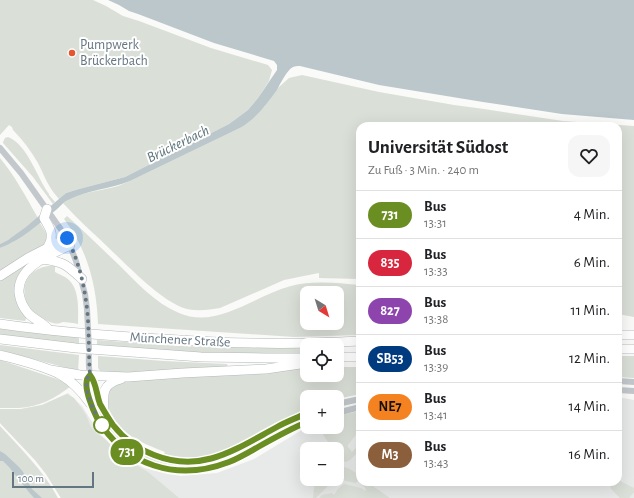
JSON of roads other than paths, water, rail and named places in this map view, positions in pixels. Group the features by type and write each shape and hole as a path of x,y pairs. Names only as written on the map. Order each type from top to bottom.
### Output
{"highway":[{"path":"47,209 44,218 54,228 52,239 48,247"},
{"path":"0,276 48,247 68,242"},
{"path":"49,330 44,324 28,313 23,305 19,289 27,270 68,242"},
{"path":"42,260 56,261 66,265 82,279"},
{"name":"Münchener Straße","path":"0,324 49,330 205,342 356,342"},
{"path":"622,335 634,335"},
{"name":"Münchener Straße","path":"0,339 76,348 201,357 300,358"},
{"path":"622,349 634,349"},
{"path":"0,354 51,370 62,375 81,391 90,403"},
{"path":"344,357 356,357"},
{"path":"344,359 349,357"},
{"path":"51,370 90,375 128,377 266,369 300,364"},
{"path":"104,410 103,395 107,386 115,380 128,377"}],"street":[{"path":"0,148 21,173 47,209"},
{"path":"54,228 68,242 82,279 87,309 90,375 94,380 98,397 104,410 121,434 129,441 142,450 160,457 188,462 207,460 226,454 300,416"},
{"path":"90,375 86,384 90,403 97,417 113,440 120,447 144,462 169,469 178,471 207,469 229,462 300,425"},
{"path":"622,382 634,382"},
{"path":"622,390 634,390"},
{"path":"344,402 356,400"},
{"path":"344,410 356,408"}],"place":[{"name":"Pumpwerk Brückerbach","path":"72,53"}],"water label":[{"name":"Brückerbach","path":"178,144"}]}
